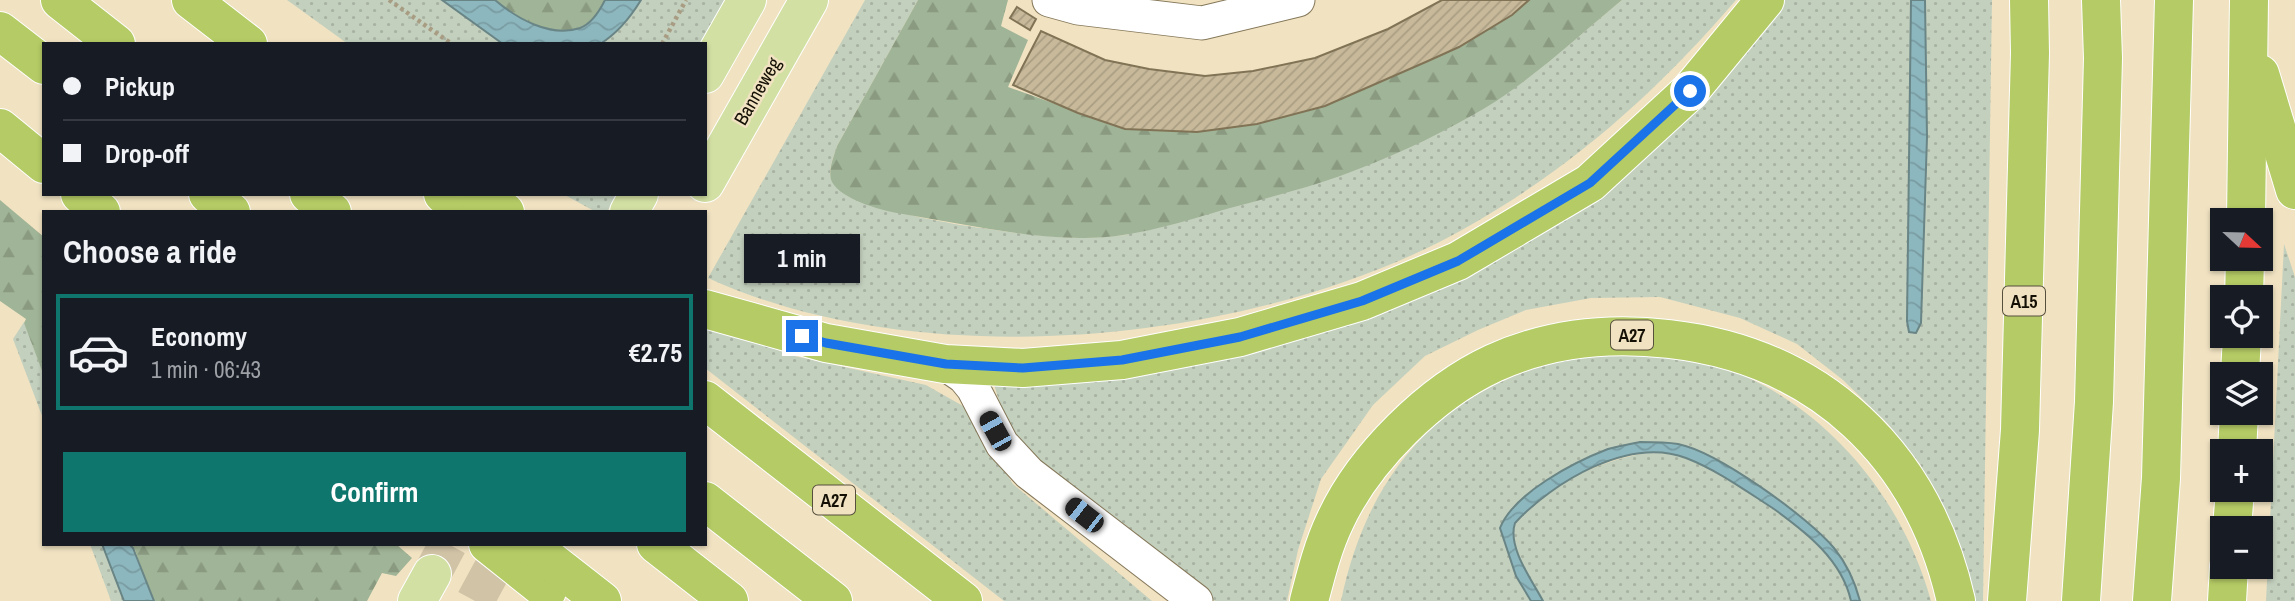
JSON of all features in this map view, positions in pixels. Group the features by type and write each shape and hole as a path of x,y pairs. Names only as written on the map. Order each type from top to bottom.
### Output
{"highway":[{"path":"60,0 113,42"},
{"path":"191,0 245,42"},
{"path":"707,310 826,343 946,364 1023,368 1122,360 1240,337 1362,301 1458,261 1590,183 1690,91 1765,0"},
{"name":"A15","path":"2007,601 2020,430 2030,53 2029,0"},
{"path":"2081,601 2094,402 2103,58 2101,0"},
{"path":"2152,601 2161,478 2174,0"},
{"path":"2246,208 2249,0"},
{"path":"0,31 42,63"},
{"path":"2250,42 2295,190"},
{"path":"0,128 42,162"},
{"path":"82,196 99,210"},
{"path":"211,196 228,210"},
{"path":"312,196 329,210"},
{"path":"446,196 463,210"},
{"path":"479,196 502,210"},
{"name":"A27","path":"1309,601 1335,520 1355,486 1377,456 1425,407 1492,364 1528,351 1595,336 1628,335 1701,342 1744,354 1781,369 1829,397 1894,461 1911,484 1939,543 1956,601"},
{"name":"A27","path":"707,402 963,601"},
{"path":"707,503 833,601"},
{"path":"490,546 558,601"},
{"path":"532,546 602,601"},
{"path":"659,546 729,601"},
{"path":"2227,601 2228,579"}],"main road":[{"path":"707,71 747,0"},
{"name":"Banneweg","path":"707,179 809,0"}],"lane":[{"path":"1049,0 1078,8 1202,23 1257,5 1298,0"},
{"path":"946,364 964,377 973,388 1002,444 1029,473 1196,601"}],"path":[{"path":"389,0 449,42"},
{"path":"663,42 686,0"}],"green space":[{"path":"287,0 442,0 500,42 345,42"},
{"path":"495,0 605,0 598,12 580,28 557,30 523,19"},
{"path":"641,0 727,0 703,42 603,42 623,25"},
{"path":"865,0 918,0 837,146 830,169 833,182 847,194 909,215 989,229 1081,238 1125,235 1425,139 1485,107 1534,73 1622,0 1736,0 1642,98 1575,155 1539,182 1462,230 1380,269 1288,300 1190,321 1089,334 987,336 888,328 794,309 708,278"},
{"path":"918,0 1008,0 1001,26 1028,40 1008,87 1125,129 1197,132 1257,124 1325,106 1459,47 1512,15 1529,0 1622,0 1503,96 1455,125 1393,155 1313,185 1175,224 1118,236 1080,238 1011,232 890,212 844,194 832,182 831,168 837,146"},
{"path":"1784,0 1911,0 1907,321 1909,332 1915,333 1921,323 1927,137 1925,0 1992,0 1983,601 1971,601 1969,578 1920,464 1888,424 1843,380 1797,344 1740,318 1660,297 1591,298 1526,310 1425,356 1373,405 1321,479 1298,550 1287,601 1215,601 1032,457 1018,438 999,401 993,379 1374,311 1748,49"},
{"path":"567,196 616,196 608,210 592,210"},
{"path":"0,200 42,235 42,371 24,323 26,319 0,301"},
{"path":"2284,244 2295,277 2295,601 2266,601 2267,579 2273,579 2273,516 2270,516"},
{"path":"707,321 790,355 926,385 963,406 1013,484 1152,601 1004,601 707,370"},
{"path":"24,322 42,370 42,416 13,339"},
{"path":"1672,352 1749,378 1811,417 1839,442 1864,470 1904,532 1931,601 1860,601 1857,589 1820,534 1736,471 1680,444 1641,442 1571,466 1500,528 1516,576 1531,601 1341,601 1351,560 1384,488 1406,456 1432,428 1462,404 1497,384 1567,357 1583,354"},
{"path":"1652,452 1694,461 1761,499 1800,527 1832,561 1844,580 1851,601 1543,601 1517,553 1513,533 1515,523 1545,496 1577,476 1613,461"},
{"path":"91,546 103,546 124,601 111,601"},
{"path":"131,546 398,546 412,558 396,576 382,573 367,601 153,601 135,550"}],"water":[{"path":"442,0 495,0 534,24 569,30 588,23 605,0 641,0 623,25 603,42 500,42"},
{"path":"1911,0 1925,0 1927,137 1921,323 1916,333 1909,332 1907,321"},
{"path":"1640,442 1673,443 1695,449 1761,487 1804,520 1834,548 1850,573 1860,601 1851,601 1840,573 1821,548 1774,509 1709,468 1686,458 1664,453 1641,453 1617,458 1571,479 1550,492 1515,523 1513,532 1517,553 1543,601 1531,601 1516,576 1500,528 1507,515 1531,491 1563,470 1608,449"},
{"path":"103,546 133,548 154,601 124,601"}],"building":[{"path":"1442,0 1529,0 1512,15 1459,47 1325,106 1257,124 1197,132 1125,129 1078,113 1013,85 1041,31 1105,60 1205,76 1253,71 1315,58 1388,29"},
{"path":"1017,7 1036,19 1030,30 1010,18"}],"tunnel":[{"path":"432,574 447,546"},
{"path":"475,601 505,546"}],"route":[{"path":"802,336 826,343 946,364 1023,368 1122,360 1240,337 1362,301 1458,261 1590,183 1690,91"}]}
